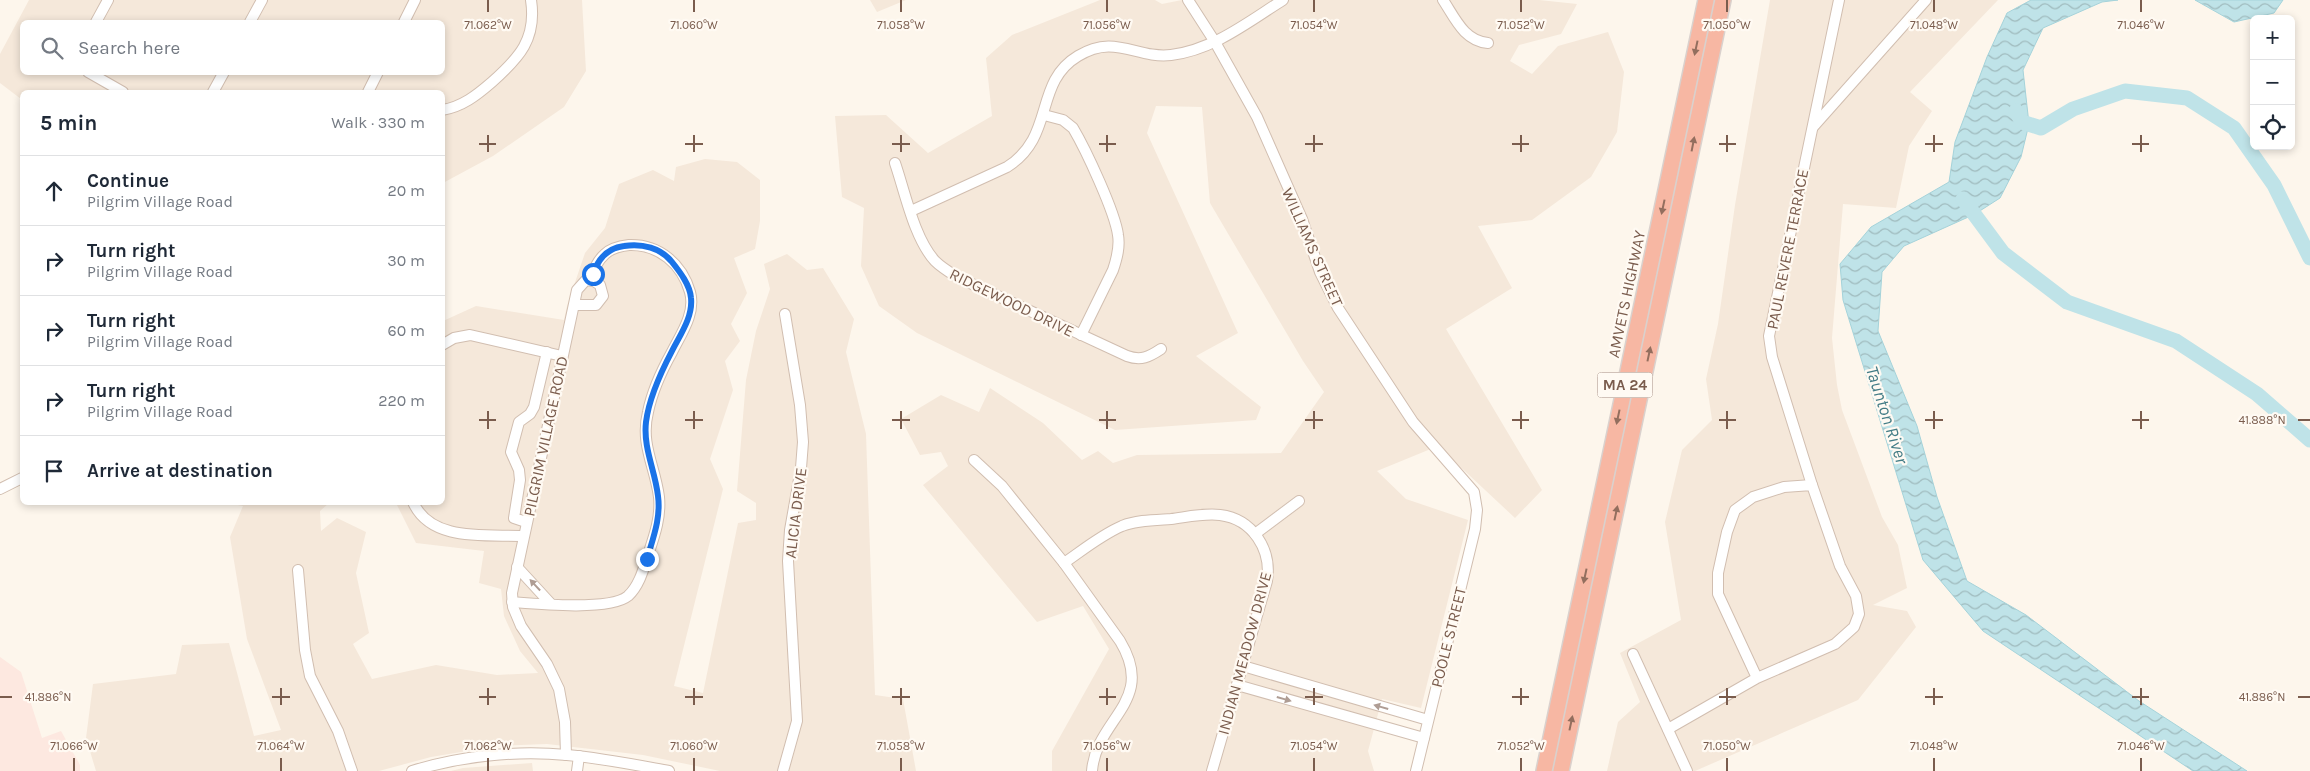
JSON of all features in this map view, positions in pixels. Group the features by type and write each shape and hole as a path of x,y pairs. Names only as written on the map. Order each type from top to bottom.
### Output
{"highway":[{"name":"AMVETS HIGHWAY","path":"1544,771 1706,0"},
{"name":"MA 24","path":"1561,771 1723,0"}],"street":[{"path":"97,20 108,0"},
{"path":"251,20 262,0"},
{"path":"405,20 415,0"},
{"path":"445,109 472,98 516,60 530,35 533,22 531,0"},
{"name":"WILLIAMS STREET","path":"1188,0 1215,42 1257,117 1302,220 1320,272 1338,308 1413,422 1474,492 1477,503"},
{"path":"911,211 1006,168 1019,159 1037,135 1050,89 1056,77 1072,60 1088,51 1114,46 1152,54 1171,55 1215,42 1283,0"},
{"path":"1443,0 1467,35 1477,42 1488,43"},
{"name":"PAUL REVERE TERRACE","path":"1668,729 1757,678 1835,644 1849,634 1858,618 1859,608 1856,596 1840,566 1812,485 1772,357 1769,336 1839,0"},
{"path":"1812,127 1926,0"},
{"path":"93,75 120,90"},
{"path":"214,90 222,75"},
{"path":"369,90 376,75"},
{"path":"1044,115 1063,120 1073,128 1112,215 1118,235 1117,258 1113,270 1081,335"},
{"name":"RIDGEWOOD DRIVE","path":"895,163 926,250 945,269 957,277 1132,358 1148,357 1161,349"},
{"name":"PILGRIM VILLAGE ROAD","path":"512,602 587,605 619,600 632,592 640,578 659,516 657,488 645,442 647,413 671,353 686,324 691,307 689,290 676,266 663,253 645,246 626,246 609,251 598,262 590,280 579,286 562,356 517,567 512,602 521,626 547,664 559,690 564,717 566,755"},
{"path":"574,304 592,306 602,299 602,288 598,282 590,280"},
{"name":"ALICIA DRIVE","path":"783,771 797,721 788,561 790,530 801,468 803,442 800,405 785,314"},
{"path":"445,344 454,338 470,335 562,356"},
{"path":"526,522 514,518 520,480 519,470 511,452 519,422 530,414 534,407 547,352"},
{"path":"974,460 1002,486 1064,563 1128,654 1132,668 1127,700 1098,748 1092,771"},
{"path":"0,489 20,479"},
{"path":"1757,678 1718,594 1718,573 1726,532 1735,510 1753,497 1784,487 1812,485"},
{"path":"1255,534 1299,501"},
{"name":"POOLE STREET","path":"1416,771 1475,529 1477,503"},
{"path":"415,505 424,517 435,526 449,532 523,536"},
{"name":"INDIAN MEADOW DRIVE","path":"1064,563 1116,529 1136,522 1220,514 1237,519 1255,534 1265,550 1268,575 1212,771"},
{"path":"517,567 551,604"},
{"path":"298,570 305,650 310,676 338,731 352,771"},
{"path":"1633,654 1687,771"},
{"path":"1243,666 1428,720"},
{"path":"1237,686 1424,738"},
{"path":"412,771 466,759 524,754 579,756 669,771"},
{"path":"577,771 579,756"}],"shaded area":[{"path":"29,0 582,0 586,71 564,107 493,156 445,182 445,90 20,90 20,98 0,83 0,54"},
{"path":"870,0 906,0 877,12"},
{"path":"1100,0 1155,0 1162,4 1182,0 1539,0 1577,4 1561,34 1519,45 1510,61 1532,74 1558,46 1608,32 1624,72 1617,132 1591,177 1532,220 1478,226 1512,288 1446,329 1542,490 1515,518 1438,446 1377,471 1406,499 1468,520 1421,708 1382,699 1368,751 1374,771 1052,771 1052,751 1109,649 1083,606 1037,622 923,485 948,466 941,452 920,455 901,419 941,395 979,412 990,388 1043,423 1082,460 1098,451 1113,463 1137,455 1281,453 1324,392 1303,361 1210,203 1202,107 1156,106 1147,133 1238,333 1196,356 1261,407 1256,420 1115,430 917,333 879,306 861,266 864,208 842,197 835,116 886,115 928,153 992,116 986,58 1012,35"},
{"path":"1770,0 1998,0 1910,92 1932,111 1909,146 1896,208 1843,204 1832,338 1837,385 1842,410 1882,517 1898,545 1907,588 1873,605 1907,611 1916,627 1858,700 1695,771 1607,771 1618,722 1640,702 1620,653 1681,620 1665,522 1682,450 1712,420 1706,379 1718,324 1735,205"},
{"path":"705,159 737,162 760,180 760,221 755,249 734,258 747,293 731,324 740,341 725,361 733,390 710,459 723,489 674,686 703,693 738,523 756,520 756,503 737,491 746,380 756,331 770,289 764,264 787,254 807,270 823,268 854,319 846,352 866,434 875,695 903,699 916,771 720,771 643,755 547,744 497,746 431,757 379,771 96,771 86,738 93,684 176,674 182,645 229,643 254,736 281,730 247,639 230,537 243,506 238,505 327,505 320,511 321,531 337,518 366,532 356,573 369,633 353,644 372,679 436,665 497,675 538,673 520,651 504,616 501,589 479,583 484,551 416,543 397,505 445,505 445,320 476,306 564,320 585,253 605,228 619,184 653,170 674,181 676,167"},
{"path":"0,657 21,672 42,738 61,731 80,765 80,771 0,771"},
{"path":"532,763 533,771 451,771 463,768"}],"water":[{"name":"Taunton River","path":"2031,0 2118,0 2102,2 2043,28 2023,70 2029,124 2021,157 2000,198 1975,214 1904,246 1882,272 1878,331 1917,426 1937,497 1967,581 2026,615 2139,701 2247,771 2193,771 1983,631 1923,560 1843,300 1840,264 1871,227 1949,182 1955,142 1987,57 2007,13"},
{"path":"2195,0 2283,0 2274,13 2250,15 2250,18 2234,22"}],"waterway":[{"path":"2016,111 2022,122 2041,128 2073,109 2125,91 2187,98 2234,128 2274,185 2310,258"},
{"path":"1963,199 2003,253 2067,302 2176,341 2257,394 2310,440"}],"route":[{"path":"593,274 598,262 609,251 617,247 645,246 663,253 670,259 686,282 692,298 686,324 671,353 647,413 645,442 657,488 659,509 657,529 647,559"}]}
